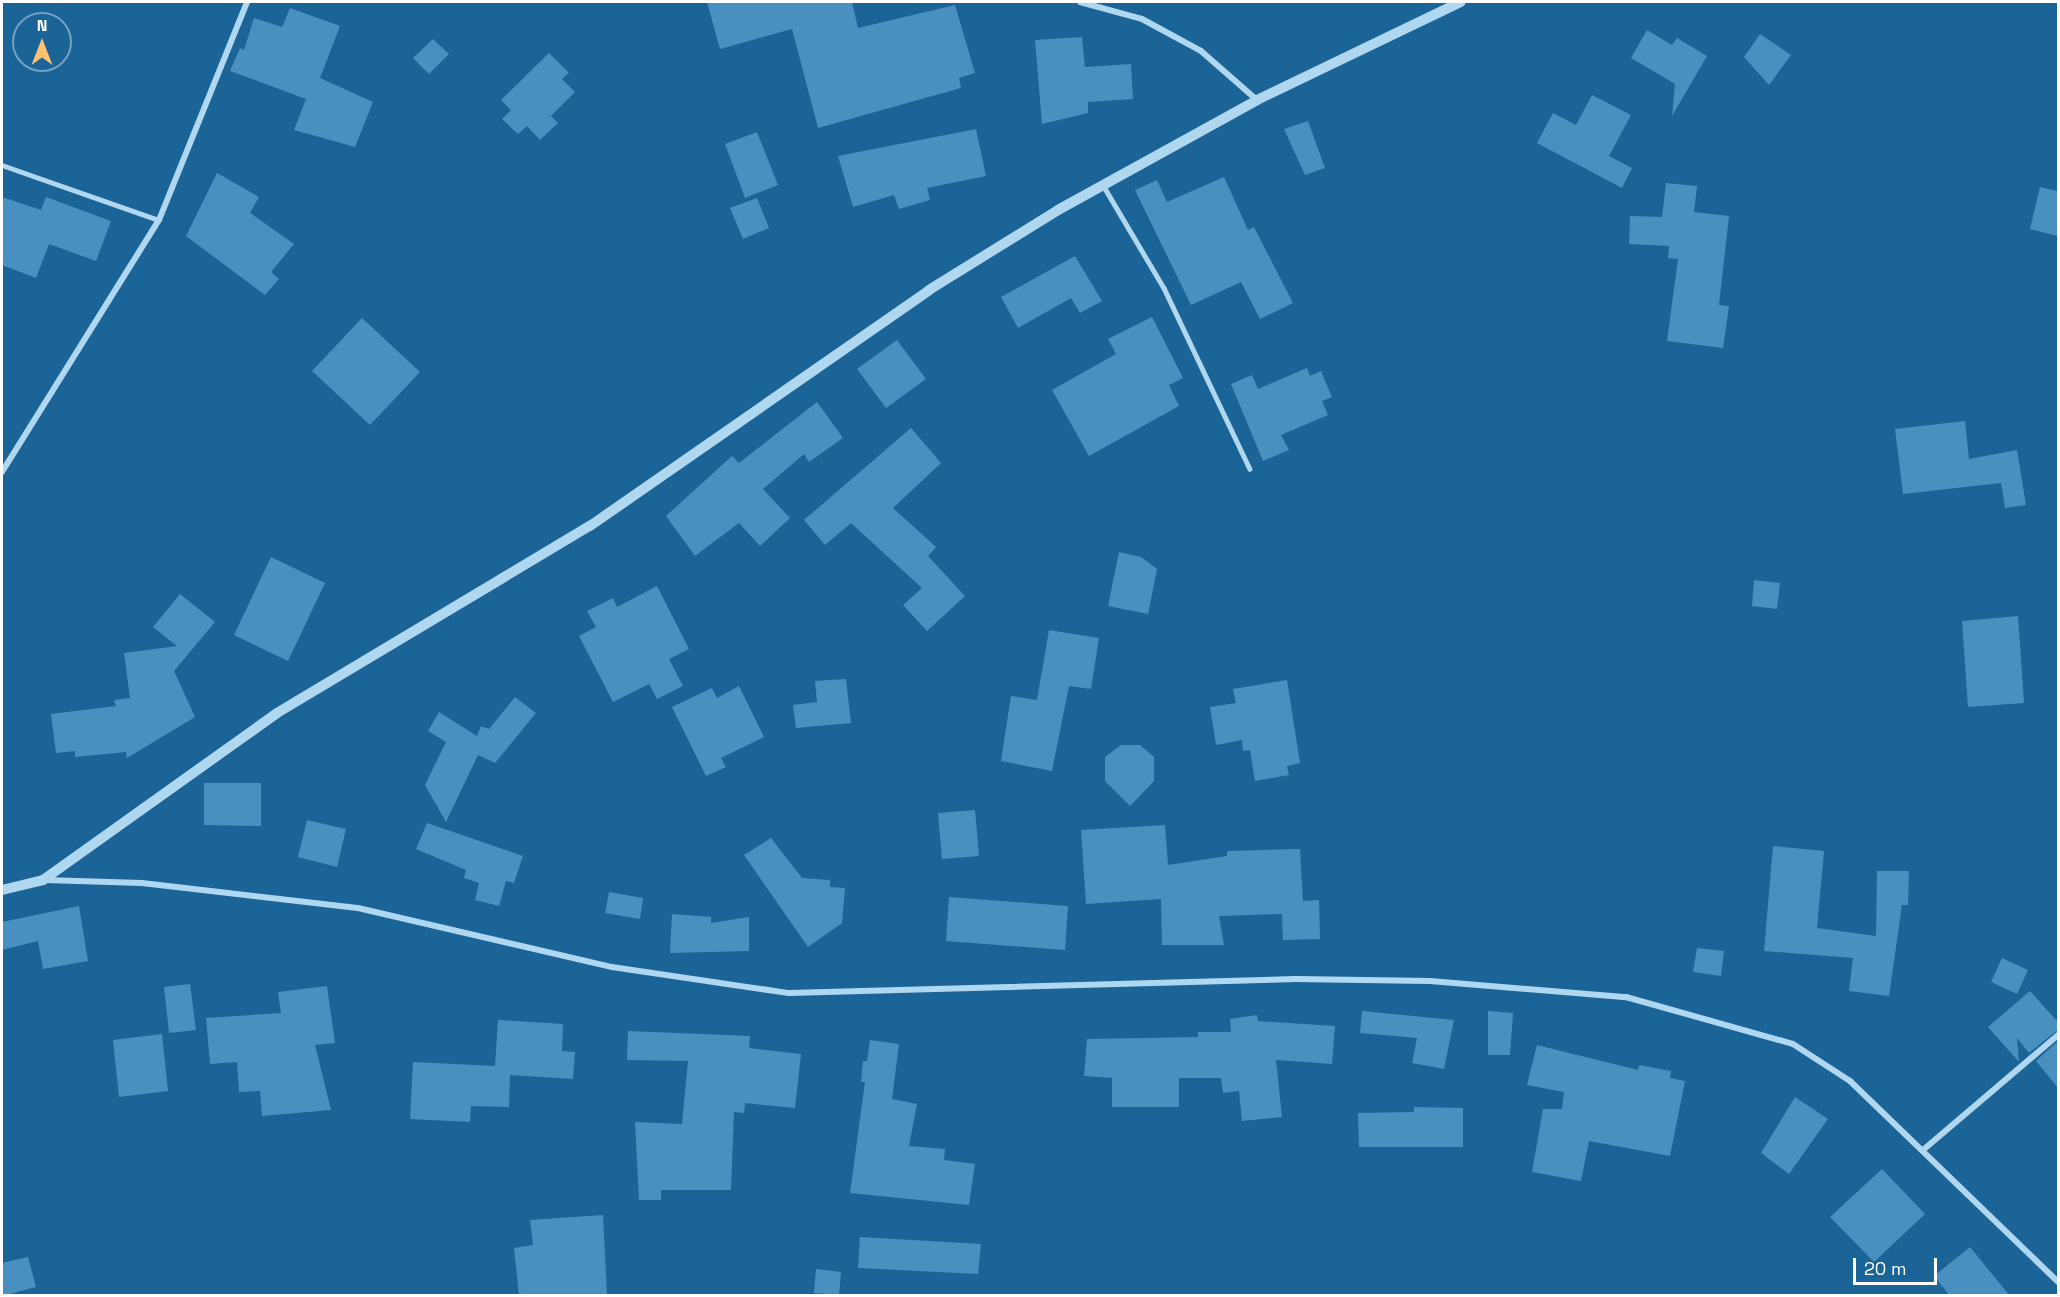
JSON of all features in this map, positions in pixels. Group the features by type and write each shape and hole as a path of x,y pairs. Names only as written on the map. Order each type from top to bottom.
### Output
{"street":[{"path":"2,472 159,220 247,2"},
{"path":"1080,2 1142,19 1201,51 1257,100"},
{"path":"43,880 277,712 590,526 928,290 1104,185 1257,100 1461,2"},
{"path":"2,890 43,880 142,883 358,908 612,967 789,993 1296,978 1430,981 1626,997 1793,1044 1850,1082 2058,1282"},
{"path":"1923,1150 2058,1035"}],"lane":[{"path":"2,165 159,220"},
{"path":"1104,185 1164,288 1250,469"}],"building":[{"path":"707,2 852,2 858,28 955,5 975,73 959,78 961,88 818,128 792,29 720,49"},
{"path":"290,8 340,26 320,78 373,102 355,147 294,130 306,99 230,71 240,48 244,50 254,18 282,27"},
{"path":"1647,30 1672,45 1677,38 1707,56 1672,116 1675,84 1631,58"},
{"path":"1760,34 1791,55 1769,85 1744,57"},
{"path":"1082,37 1085,67 1131,64 1133,99 1088,102 1088,113 1042,124 1035,40"},
{"path":"433,39 449,54 429,74 413,58"},
{"path":"549,53 569,73 562,79 575,92 551,116 558,123 540,140 527,126 518,134 502,119 511,110 501,100"},
{"path":"1592,95 1631,115 1609,156 1632,168 1622,188 1537,143 1553,113 1576,125"},
{"path":"1308,121 1325,168 1305,175 1284,129"},
{"path":"976,129 986,176 927,188 930,200 899,209 894,195 853,207 838,156"},
{"path":"757,132 778,185 745,198 725,144"},
{"path":"217,173 259,197 250,213 294,244 271,272 279,279 265,295 186,236"},
{"path":"1224,177 1248,230 1254,227 1293,303 1260,319 1241,282 1191,305 1135,190 1157,180 1167,202"},
{"path":"1666,183 1697,186 1694,212 1729,216 1719,305 1729,306 1723,348 1667,341 1678,259 1668,258 1669,246 1629,244 1630,216 1662,217"},
{"path":"2040,187 2058,191 2058,236 2030,229"},
{"path":"2,197 41,210 46,197 111,221 96,261 49,244 36,278 2,265"},
{"path":"757,198 769,228 743,239 730,208"},
{"path":"1075,256 1102,301 1080,313 1071,298 1018,328 1001,297"},
{"path":"1152,317 1183,378 1169,385 1179,406 1089,456 1052,390 1116,354 1108,339"},
{"path":"362,318 420,372 370,425 312,371"},
{"path":"897,340 926,379 886,408 857,369"},
{"path":"1307,368 1310,376 1321,371 1332,397 1322,401 1328,415 1281,435 1289,450 1263,461 1231,384 1252,375 1258,389"},
{"path":"817,402 843,438 809,462 804,454 763,489 790,518 760,546 739,523 695,556 666,516 732,456 739,463"},
{"path":"1965,421 1969,459 2017,450 2026,505 2005,508 2001,483 1903,494 1895,429"},
{"path":"911,428 941,463 893,508 936,547 928,556 965,596 927,631 903,605 922,588 851,523 825,545 804,520"},
{"path":"1119,552 1141,557 1157,569 1148,614 1108,606"},
{"path":"271,557 325,583 288,661 234,635"},
{"path":"1754,580 1780,583 1777,609 1752,606"},
{"path":"657,586 689,649 669,659 683,686 657,699 649,684 613,702 579,636 596,627 587,611 613,598 617,607"},
{"path":"180,594 215,622 174,671 195,717 127,758 126,752 75,757 75,751 56,753 51,714 116,706 114,700 130,698 124,653 177,646 153,627"},
{"path":"2018,616 2024,703 1968,707 1962,621"},
{"path":"1049,630 1099,638 1091,689 1069,686 1052,771 1001,761 1011,696 1037,700"},
{"path":"846,679 851,723 796,728 793,705 817,702 815,681"},
{"path":"1287,680 1300,763 1287,766 1289,775 1255,781 1250,750 1243,751 1242,740 1216,745 1210,707 1236,703 1233,689"},
{"path":"739,686 764,737 721,758 726,767 706,776 672,707 712,688 717,698"},
{"path":"515,697 536,713 495,763 478,755 446,822 425,785 446,742 428,731 439,712 477,736 481,726 489,729"},
{"path":"1121,745 1140,745 1154,757 1154,781 1130,806 1105,781 1105,757"},
{"path":"204,783 261,783 261,826 204,825"},
{"path":"975,810 979,856 942,859 938,813"},
{"path":"307,820 346,829 337,867 298,857"},
{"path":"427,823 523,856 514,883 506,881 499,906 475,900 479,883 464,878 466,870 416,849"},
{"path":"1165,825 1168,865 1227,856 1227,851 1300,849 1303,901 1319,900 1320,939 1283,940 1282,914 1219,916 1224,945 1162,945 1161,899 1086,904 1081,830"},
{"path":"771,838 802,878 830,880 830,887 845,888 842,923 808,947 744,855"},
{"path":"1773,846 1824,851 1817,928 1876,936 1877,871 1909,871 1908,905 1902,905 1889,996 1849,991 1853,958 1764,951"},
{"path":"609,892 643,898 640,919 605,913"},
{"path":"949,897 1068,906 1065,950 946,941"},
{"path":"79,906 88,961 43,969 38,941 2,950 2,922"},
{"path":"672,914 711,917 711,923 749,917 749,951 670,953"},
{"path":"1697,948 1724,951 1721,976 1693,972"},
{"path":"2002,958 2028,970 2017,994 1991,982"},
{"path":"190,984 196,1030 169,1033 164,987"},
{"path":"327,986 335,1043 315,1045 331,1110 262,1116 260,1091 239,1092 237,1062 210,1064 206,1018 281,1013 278,992"},
{"path":"2030,991 2058,1022 2058,1030 2029,1053 2017,1038 2019,1062 1988,1027"},
{"path":"1362,1011 1454,1020 1444,1069 1412,1063 1417,1038 1360,1033"},
{"path":"1488,1011 1513,1013 1510,1055 1488,1055"},
{"path":"1257,1015 1258,1021 1335,1026 1332,1064 1276,1060 1282,1117 1242,1121 1239,1091 1223,1093 1221,1078 1179,1078 1179,1107 1112,1107 1112,1078 1084,1076 1087,1039 1198,1037 1198,1032 1231,1032 1230,1019"},
{"path":"498,1020 563,1024 562,1051 575,1052 573,1079 510,1075 509,1107 471,1106 470,1122 410,1119 413,1062 495,1066"},
{"path":"628,1031 750,1036 749,1048 801,1054 795,1108 745,1103 744,1113 734,1112 731,1190 661,1190 661,1200 639,1200 635,1122 682,1124 688,1061 627,1060"},
{"path":"162,1034 168,1091 119,1097 113,1040"},
{"path":"870,1040 899,1044 892,1099 917,1104 909,1146 945,1149 944,1160 975,1164 969,1205 850,1193 865,1082 861,1082 863,1061 867,1061"},
{"path":"2058,1041 2058,1088 2036,1061"},
{"path":"1537,1045 1638,1070 1639,1065 1671,1071 1670,1078 1685,1081 1670,1156 1589,1141 1581,1181 1532,1172 1543,1109 1562,1109 1564,1092 1527,1085"},
{"path":"1795,1097 1828,1119 1789,1174 1761,1153"},
{"path":"1414,1107 1463,1108 1463,1147 1359,1147 1358,1113 1414,1112"},
{"path":"1882,1169 1925,1214 1874,1262 1830,1217"},
{"path":"603,1215 607,1296 519,1296 514,1248 533,1245 530,1220"},
{"path":"860,1237 981,1244 978,1274 858,1268"},
{"path":"1970,1247 2010,1296 1950,1296 1934,1276"},
{"path":"28,1257 36,1287 2,1296 2,1263"},
{"path":"816,1269 841,1272 839,1295 814,1293"}]}
